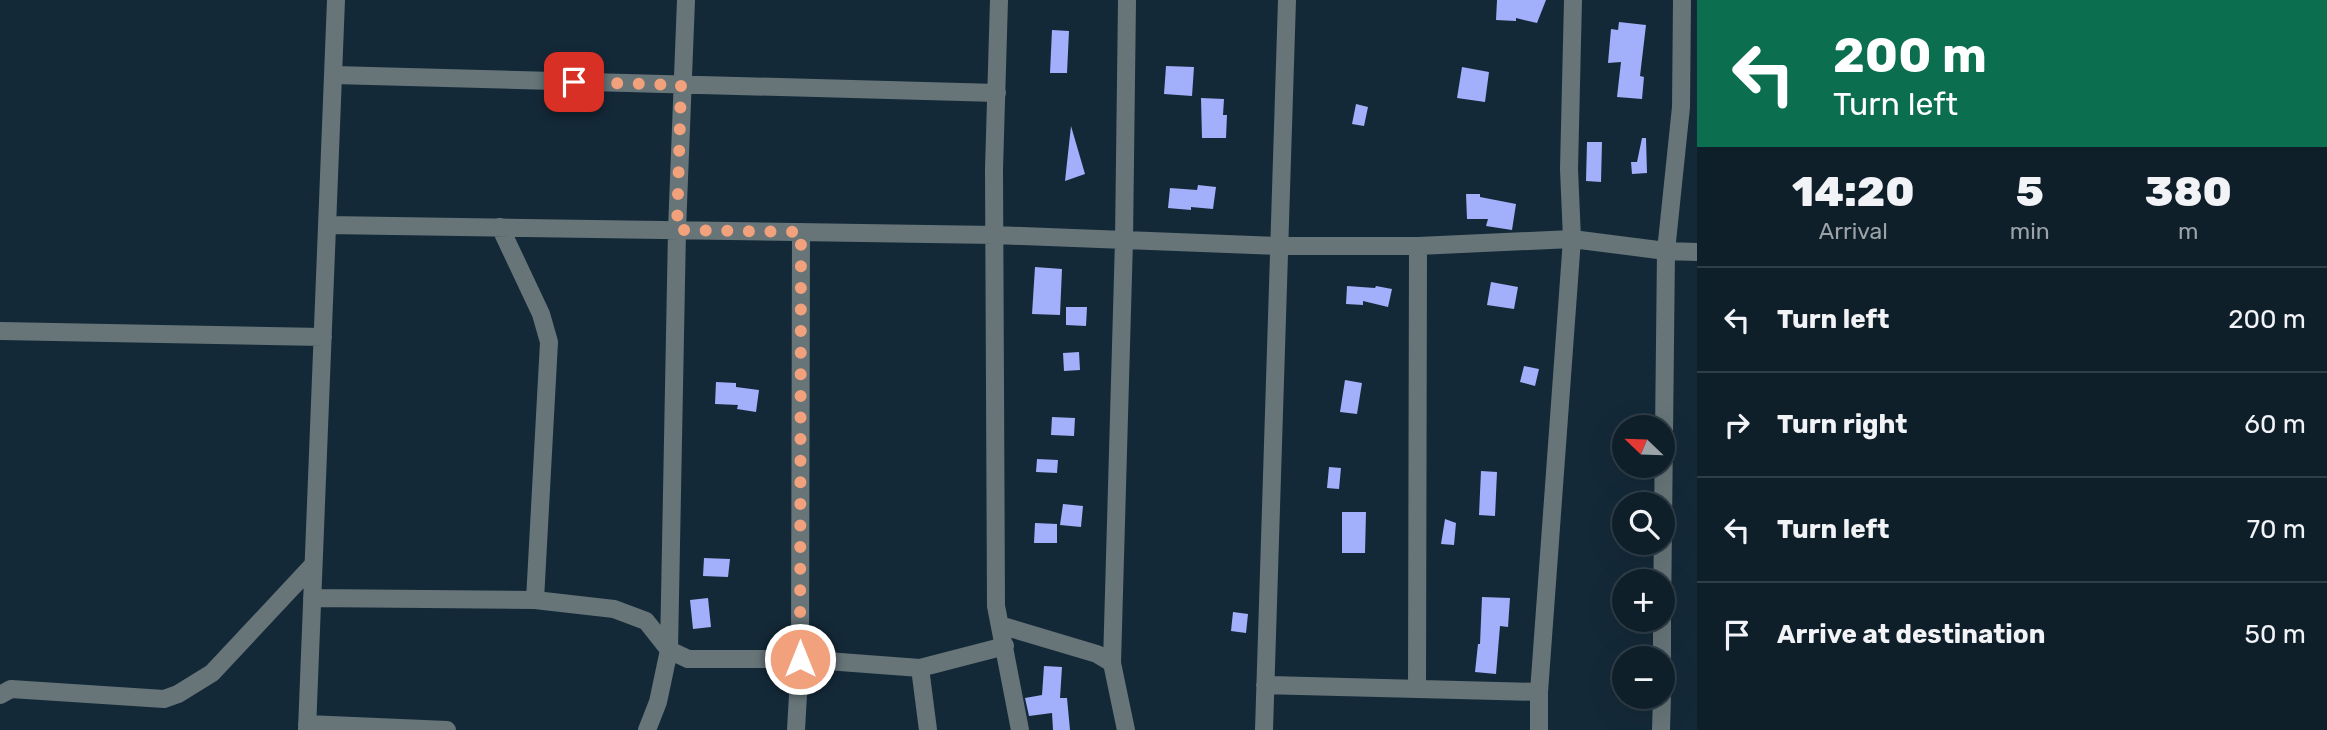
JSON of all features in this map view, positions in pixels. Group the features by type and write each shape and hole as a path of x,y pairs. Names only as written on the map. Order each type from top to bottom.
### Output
{"street":[{"path":"336,0 307,727 447,730"},
{"path":"647,730 658,702 669,650 677,230 686,0"},
{"path":"999,0 995,235 996,606 1020,730"},
{"path":"1126,730 1112,663 1124,240 1127,0"},
{"path":"1264,730 1287,0"},
{"path":"1539,730 1539,692 1572,239 1569,169 1573,0"},
{"path":"1663,569 1666,251 1689,107 1682,0"},
{"path":"334,75 996,93"},
{"path":"327,225 995,235 1279,246 1418,246 1572,239 1666,251 1697,252"},
{"path":"500,228 541,314 549,342 535,600"},
{"path":"796,730 800,659 801,232"},
{"path":"1417,689 1418,246"},
{"path":"0,331 323,337"},
{"path":"0,695 11,689 164,699 178,694 212,673 313,565"},
{"path":"312,598 535,600 614,609 646,621 669,650 688,659 800,659 920,668 1004,646"},
{"path":"1000,625 1097,654 1112,663"},
{"path":"920,668 928,730"},
{"path":"1265,685 1539,692"},
{"path":"1661,730 1662,709"}],"building":[{"path":"1497,0 1546,0 1537,23 1516,18 1516,21 1496,20"},
{"path":"1619,22 1646,25 1640,76 1644,77 1642,99 1617,97 1621,62 1608,63 1611,29 1618,30"},
{"path":"1052,30 1069,31 1067,73 1050,73"},
{"path":"1166,66 1194,67 1192,96 1164,94"},
{"path":"1462,67 1489,72 1485,102 1457,98"},
{"path":"1201,98 1224,99 1223,115 1227,115 1226,138 1202,138"},
{"path":"1356,104 1368,107 1364,126 1352,124"},
{"path":"1071,126 1085,174 1065,181"},
{"path":"1642,138 1646,138 1647,173 1632,174 1631,162 1637,162"},
{"path":"1587,142 1602,142 1601,182 1586,181"},
{"path":"1198,185 1216,187 1213,209 1168,208 1170,188 1197,190"},
{"path":"1466,194 1480,194 1480,197 1516,204 1512,230 1486,226 1488,219 1467,219"},
{"path":"1035,267 1062,269 1060,315 1032,314"},
{"path":"1491,282 1518,287 1514,309 1487,305"},
{"path":"1347,286 1392,289 1388,307 1363,301 1363,305 1346,304"},
{"path":"1066,307 1087,307 1086,326 1066,325"},
{"path":"1079,352 1080,370 1064,371 1063,353"},
{"path":"1524,366 1539,369 1535,386 1520,382"},
{"path":"1345,380 1362,383 1357,414 1340,412"},
{"path":"716,382 736,383 736,387 759,390 756,412 737,409 738,405 715,404"},
{"path":"1052,417 1075,418 1074,436 1051,435"},
{"path":"1037,459 1058,460 1057,473 1036,472"},
{"path":"1329,467 1341,468 1339,489 1327,488"},
{"path":"1481,471 1497,472 1495,516 1479,515"},
{"path":"1063,504 1083,506 1081,527 1060,525"},
{"path":"1342,512 1366,512 1365,553 1342,553"},
{"path":"1445,519 1456,523 1454,545 1441,544"},
{"path":"1035,523 1057,524 1057,543 1034,543"},
{"path":"704,558 730,559 728,577 703,576"},
{"path":"1482,597 1510,598 1508,627 1500,626 1496,674 1475,672 1480,644"},
{"path":"708,598 711,627 693,629 690,600"},
{"path":"1233,612 1248,614 1246,633 1231,631"},
{"path":"1044,666 1062,667 1060,698 1067,698 1070,730 1053,730 1052,713 1029,716 1025,698 1042,695"}],"route":[{"path":"574,82 681,85 677,230 801,232 800,659"}]}
